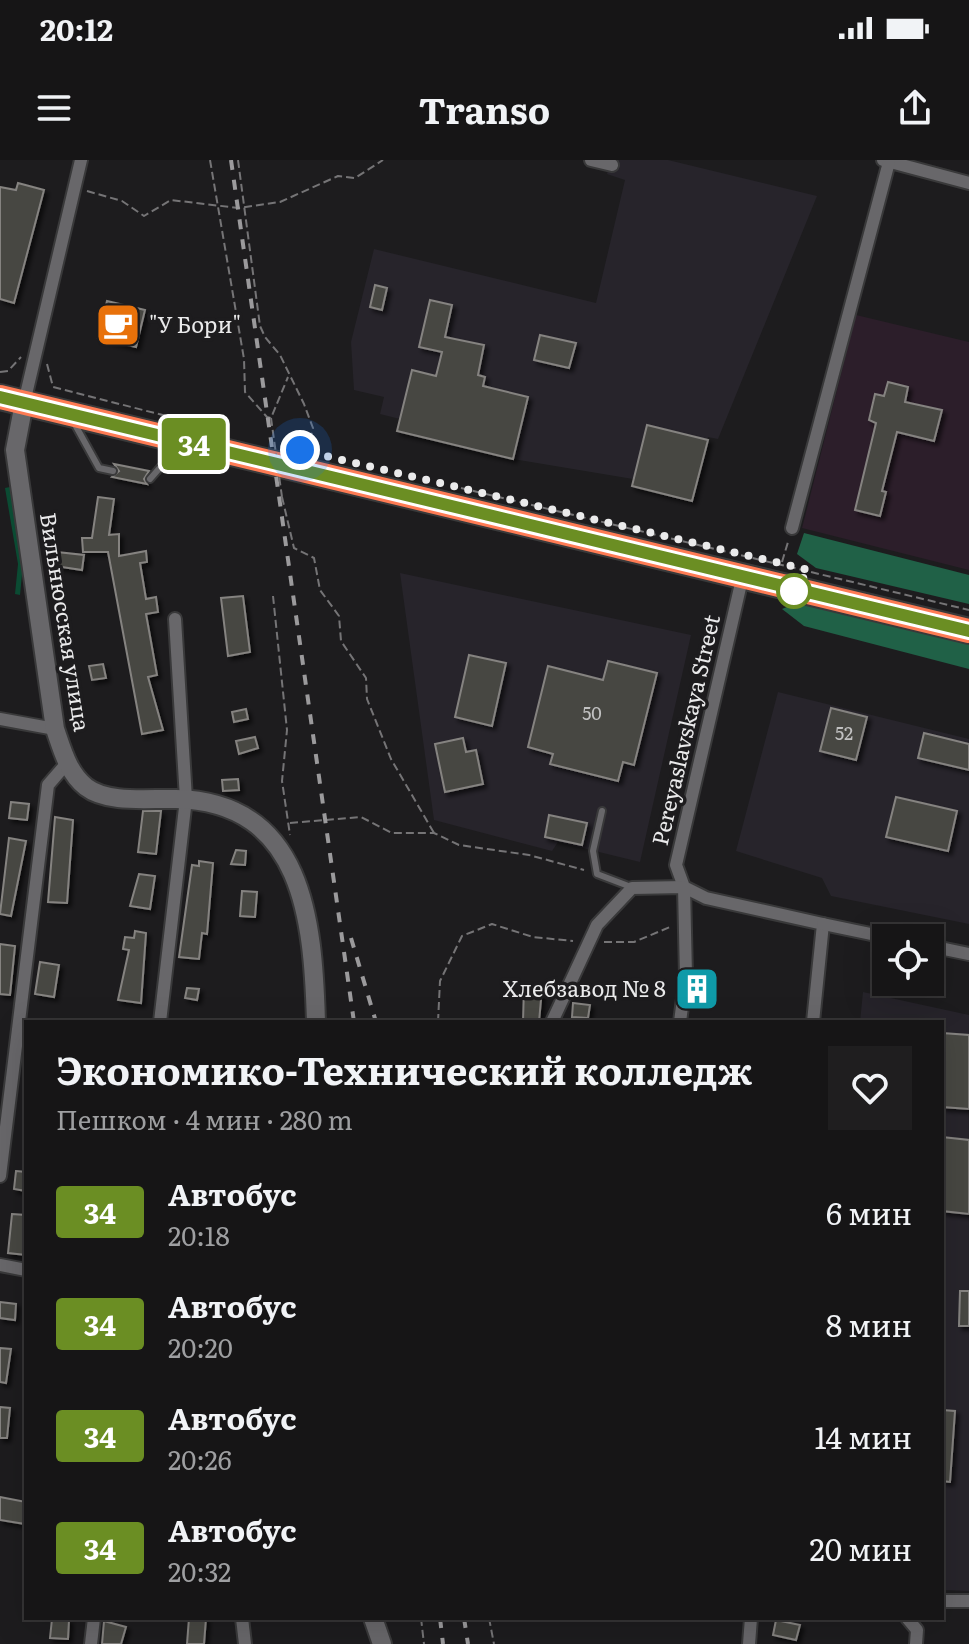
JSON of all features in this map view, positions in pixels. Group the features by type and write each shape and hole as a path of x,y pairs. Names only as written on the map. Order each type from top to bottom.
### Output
{"highway":[{"path":"12,400 742,579 969,631"}],"street":[{"path":"12,400 81,160"},
{"path":"591,160 612,165"},
{"path":"792,528 886,161 928,166 969,183"},
{"name":"Вильнюсская улица","path":"0,1176 48,785 67,763 55,729 7,448 12,400"},
{"name":"Pereyaslavskaya Street","path":"680,1020 686,976 686,920 684,887 676,865 681,831 742,579"},
{"path":"160,1020 186,799 175,619"},
{"path":"0,719 55,729"},
{"path":"67,763 87,788 117,797 186,799 240,813 270,834 290,867 304,917 316,1020"},
{"path":"553,1020 597,925 632,888 684,887 706,898 872,934"},
{"path":"813,1020 823,924"},
{"path":"944,949 969,954"},
{"path":"0,1265 24,1270"},
{"path":"944,1601 969,1601"},
{"path":"91,1644 94,1620"},
{"path":"242,1620 245,1644"},
{"path":"373,1620 376,1642"},
{"path":"749,1644 751,1620"},
{"path":"909,1620 917,1630 916,1644"}],"lane":[{"path":"70,414 99,468 113,471"},
{"path":"150,479 183,442"},
{"path":"602,811 593,851 597,874 632,888"}],"path":[{"path":"210,160 244,359 245,392 271,418"},
{"path":"238,160 260,326 280,355 313,428 309,444 300,450 315,453"},
{"path":"73,187 122,201 144,216 171,200 244,208 280,202 338,176 355,178 383,160"},
{"path":"0,372 8,371 21,357"},
{"path":"47,363 53,387 238,434"},
{"path":"288,377 271,418 282,497 294,548 314,558 320,590 339,616 341,641 366,678 367,699 391,759 434,833"},
{"path":"269,442 284,446"},
{"path":"455,486 969,610"},
{"path":"782,564 792,528"},
{"path":"273,596 287,730 282,781 290,838"},
{"path":"290,823 361,817 392,833 434,833 459,845 529,855 597,874"},
{"path":"438,1020 440,981 462,936 492,924 533,937 634,942 686,920"},
{"path":"421,1620 424,1644"},
{"path":"490,1620 494,1644"}],"shaded area":[{"path":"611,160 668,160 817,196 718,439 708,437 692,501 632,486 633,479 513,459 397,431 400,419 380,414 384,397 354,390 351,342 374,249 596,303 625,180 607,174"},
{"path":"856,315 969,342 969,570 802,528"},
{"path":"400,573 691,635 640,862 558,842 552,851 434,820"},
{"path":"778,692 969,739 969,924 831,896 822,878 736,851"},
{"path":"863,992 969,1015 969,1591 944,1590 944,1020 860,1020"}],"green space":[{"path":"10,487 23,564 20,595 15,594 18,564 5,488"},
{"path":"804,533 969,575 969,604 816,568 797,554"},
{"path":"801,601 969,644 969,669 804,626 782,609"}],"building":[{"path":"18,183 44,190 14,303 0,299 0,187 16,190"},
{"path":"375,285 387,288 382,310 370,307"},
{"path":"430,300 452,305 445,337 484,345 478,375 485,377 483,386 528,397 513,459 397,431 412,370 436,376 442,352 419,347"},
{"path":"107,301 145,310 136,347 98,338"},
{"path":"540,335 576,343 569,368 534,360"},
{"path":"888,382 908,387 905,402 942,410 934,441 897,432 882,491 886,492 880,516 855,510 876,423 869,420 875,394 884,396"},
{"path":"647,425 708,440 692,501 632,486"},
{"path":"114,464 149,471 144,479 147,484 112,477 119,471"},
{"path":"98,497 114,499 109,535 119,534 119,556 146,551 147,562 140,563 146,599 156,597 158,612 146,614 157,675 148,677 163,730 142,734 108,552 83,552 82,538 92,538"},
{"path":"57,552 84,555 82,570 55,566"},
{"path":"243,596 250,652 228,656 221,598"},
{"path":"469,655 506,663 492,726 455,717"},
{"path":"608,661 657,673 634,765 623,762 618,781 550,764 553,754 528,747 548,666 603,680"},
{"path":"103,664 106,678 92,680 89,666"},
{"path":"831,708 867,717 856,760 820,751"},
{"path":"246,709 248,719 234,722 232,712"},
{"path":"924,733 969,744 969,770 918,758"},
{"path":"255,737 258,748 239,754 236,741"},
{"path":"463,738 466,752 476,750 483,784 445,792 435,744"},
{"path":"238,779 239,790 223,791 222,780"},
{"path":"896,797 957,811 948,851 886,837"},
{"path":"11,802 29,804 27,820 9,818"},
{"path":"143,811 161,811 156,854 138,852"},
{"path":"549,815 587,823 582,845 545,837"},
{"path":"55,817 73,820 67,903 48,902"},
{"path":"9,838 26,841 11,916 0,914"},
{"path":"236,850 246,851 245,865 231,864"},
{"path":"199,861 213,863 207,934 202,933 199,959 179,957 192,865 199,866"},
{"path":"139,874 155,876 150,909 130,906"},
{"path":"242,891 257,892 255,917 240,916"},
{"path":"135,931 146,933 141,1003 118,1000 129,950 123,949 125,937 134,938"},
{"path":"0,944 15,946 10,995 0,994"},
{"path":"40,962 59,965 54,997 35,994"},
{"name":"Хлебзавод № 8","path":"695,980 706,982 704,998 692,996"},
{"path":"524,986 542,988 539,1020 523,1020"},
{"path":"187,988 199,989 197,1000 185,998"},
{"path":"573,1003 590,1005 588,1018 572,1017"},
{"path":"944,1033 969,1035 969,1109 944,1107"},
{"path":"944,1137 969,1140 969,1214 944,1211"},
{"path":"16,1171 24,1172 24,1191 14,1189"},
{"path":"12,1214 24,1215 24,1255 8,1253"},
{"path":"960,1291 969,1291 969,1326 959,1326"},
{"path":"0,1302 16,1304 15,1320 0,1318"},
{"path":"0,1348 11,1349 6,1383 0,1382"},
{"path":"0,1407 10,1408 7,1438 0,1438"},
{"path":"944,1410 955,1411 950,1482 944,1481"},
{"path":"0,1497 24,1502 24,1524 0,1520"},
{"path":"52,1620 69,1620 68,1639 50,1638"},
{"path":"189,1620 206,1620 204,1644 187,1644"},
{"path":"776,1620 800,1625 796,1640 773,1635"},
{"path":"104,1621 126,1627 121,1644 102,1644"}],"railway":[{"path":"231,160 354,1020"},
{"path":"351,938 375,1020"},
{"path":"440,1620 443,1644"},
{"path":"464,1620 468,1644"}],"bus line":[{"name":"34","path":"0,397 742,579 969,631"}],"place":[{"name":"\"У Бори\"","path":"118,325"},
{"name":"Хлебзавод № 8","path":"697,989"}],"route":[{"path":"300,450 809,570 794,591"}]}
